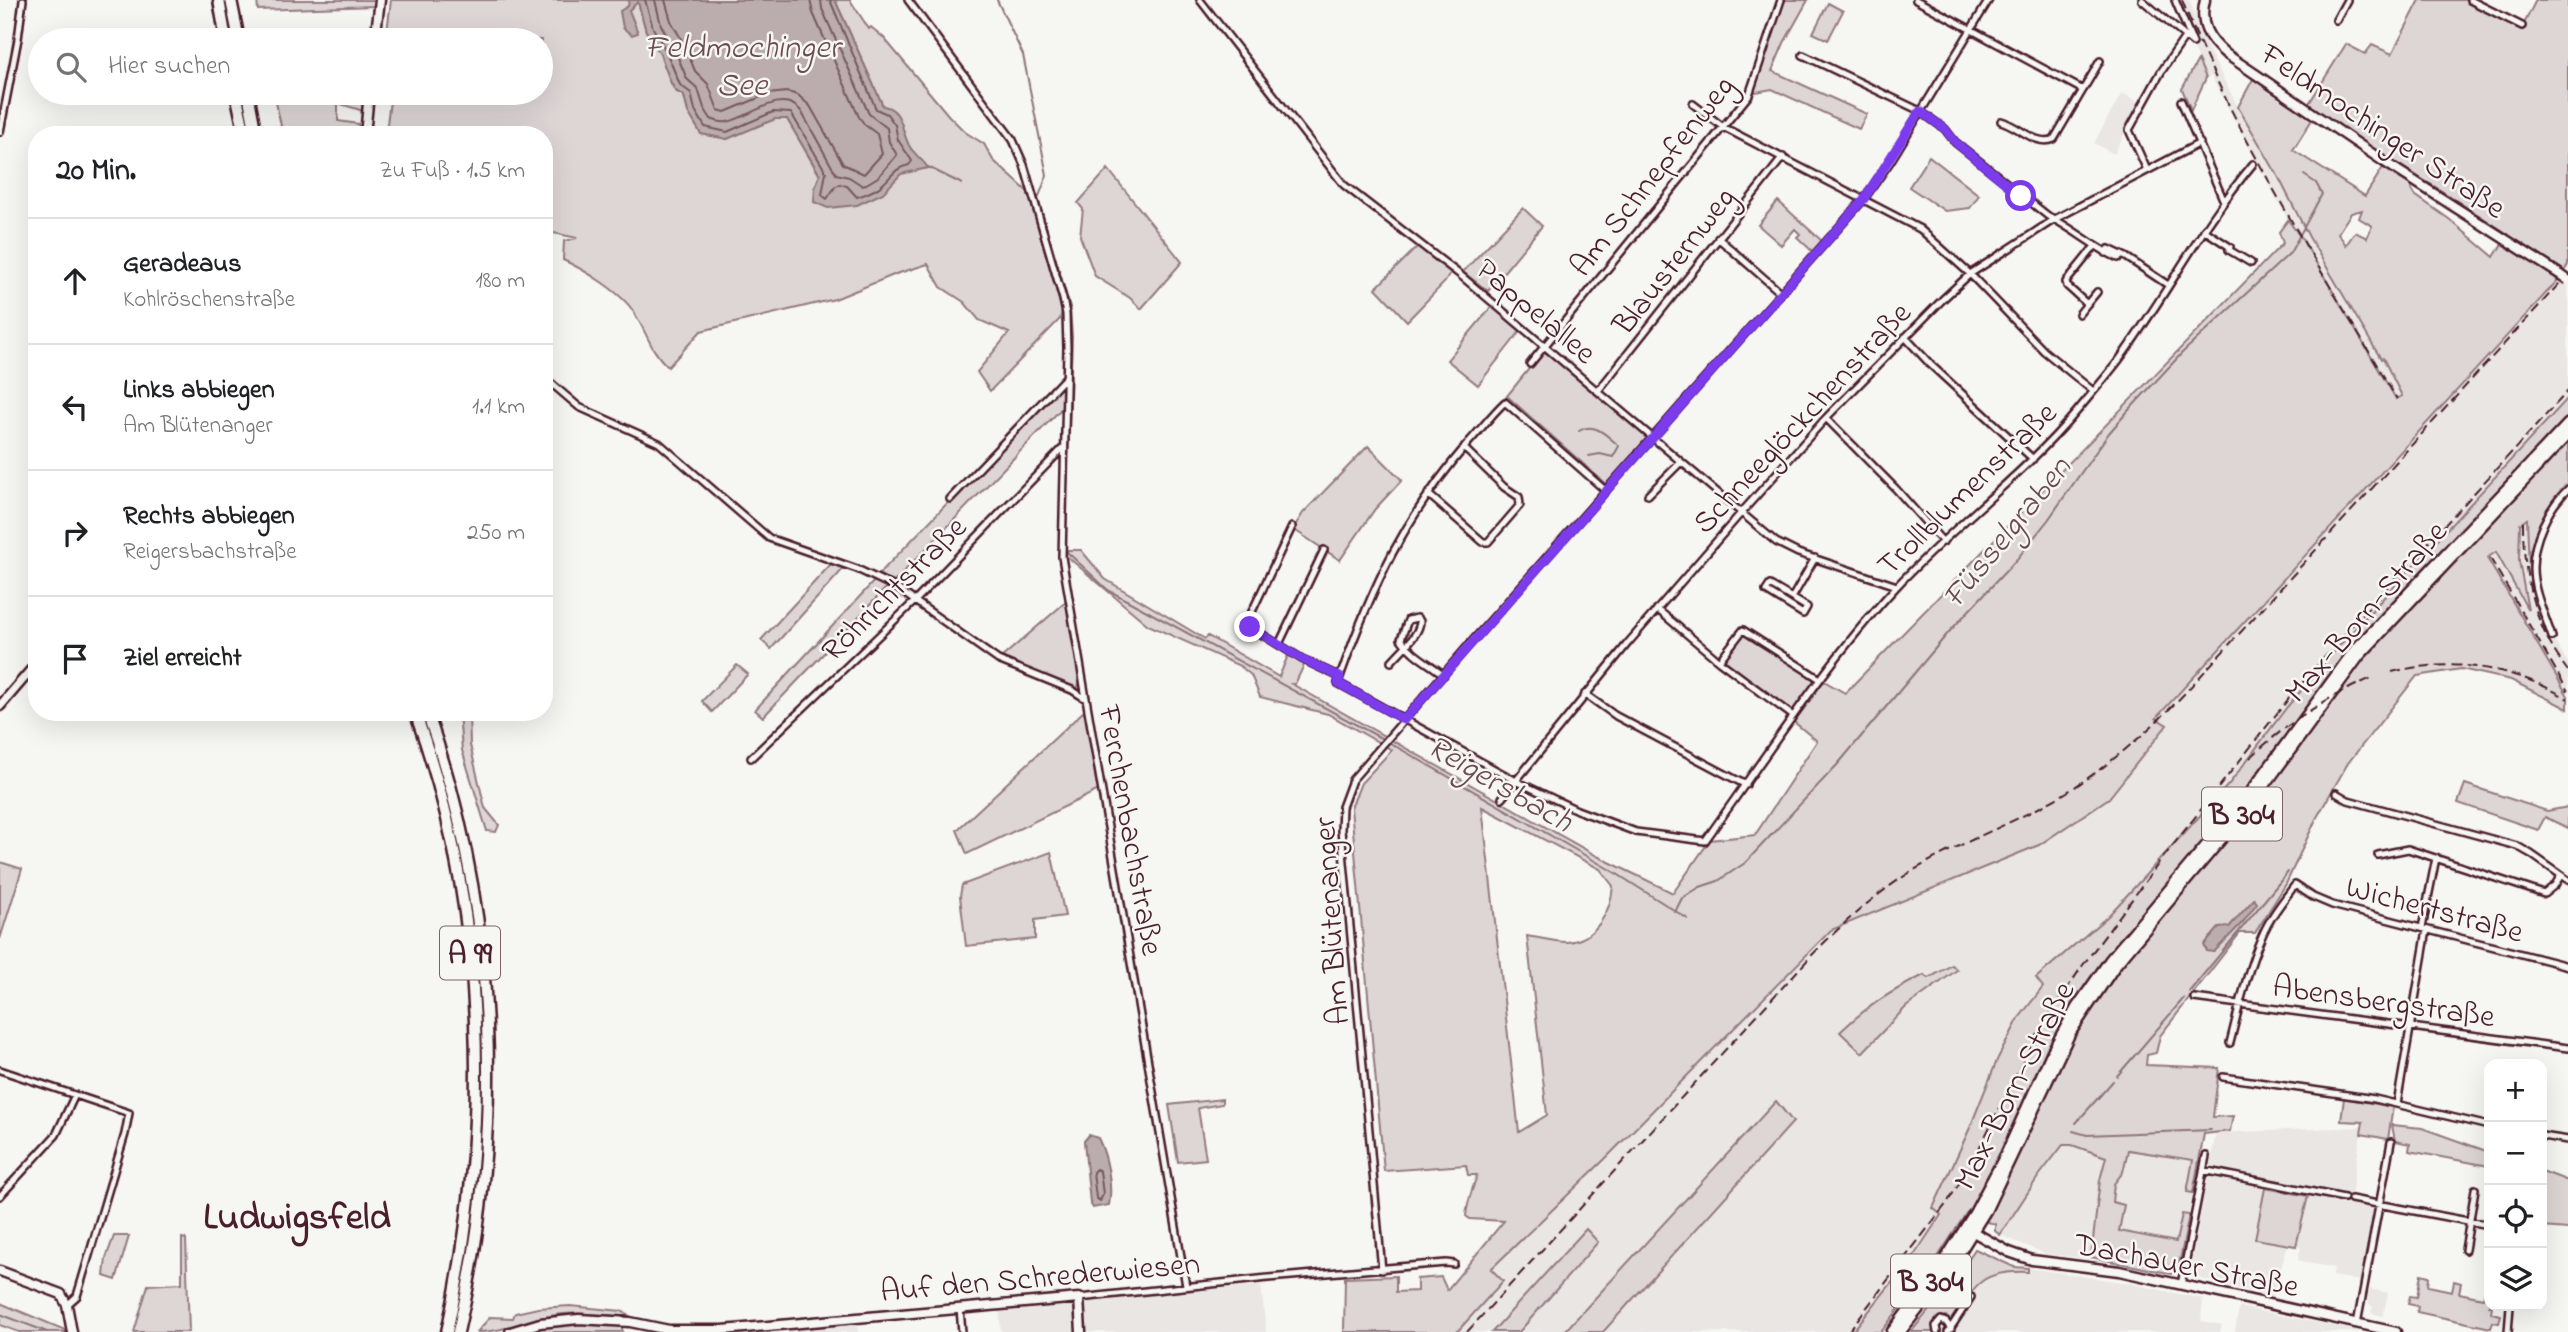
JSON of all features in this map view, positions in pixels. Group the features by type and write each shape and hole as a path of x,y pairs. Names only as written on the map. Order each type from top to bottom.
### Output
{"highway":[{"path":"219,0 224,28"},
{"path":"232,0 237,28"},
{"path":"239,105 243,126"},
{"path":"250,105 254,126"},
{"name":"A 99","path":"418,721 453,846 470,950 475,1015 477,1092 473,1165 462,1255 447,1332"},
{"name":"A 99","path":"430,721 446,772 464,847 481,949 485,993 488,1078 486,1143 480,1212 458,1332"},
{"path":"466,1332 469,1279"}],"main road":[{"path":"376,28 380,0"},
{"name":"Feldmochinger Straße","path":"2205,0 2202,17 2204,28 2216,46 2226,54 2564,278"},
{"path":"366,126 368,105"},
{"name":"Max-Born-Straße","path":"1969,1230 2052,1052 2077,1007 2110,960 2248,796 2354,651 2568,424"},
{"name":"Max-Born-Straße","path":"1969,1230 1998,1189 2070,1033 2116,964 2254,800 2360,656 2568,434"},
{"path":"0,706 28,673"},
{"name":"Dachauer Straße","path":"1969,1230 2009,1252 2032,1260 2181,1284 2369,1329 2396,1332"},
{"name":"B 304","path":"1892,1332 1969,1230"},
{"name":"B 304","path":"1900,1332 1947,1273 1969,1230"},
{"path":"0,1271 64,1297 72,1332"},
{"path":"1079,1298 1081,1332"},
{"name":"Auf den Schrederwiesen","path":"510,1332 540,1324 579,1319 631,1322 669,1330 723,1330 1079,1298"}],"street":[{"path":"0,132 23,0"},
{"name":"Ferchenbachstraße","path":"908,0 1006,129 1019,152 1065,307 1067,348 1062,555 1186,1286"},
{"name":"Pappelallee","path":"1200,0 1344,185 1459,274 1783,546 1897,586"},
{"name":"Am Schnepfenweg","path":"1530,364 1751,91 1781,0"},
{"path":"1916,0 2083,90"},
{"name":"Am Blütenanger","path":"1382,1270 1340,830 1342,807 1352,780 1864,199 1989,0"},
{"path":"2142,0 2193,43 2175,0"},
{"path":"2336,20 2347,0"},
{"path":"2470,0 2522,26"},
{"path":"2147,170 2129,130 2161,72 2185,37"},
{"path":"1803,55 1920,111 1945,129 1955,142 1985,167 2055,219 2106,253 2118,258 2122,256 2168,285"},
{"path":"2001,121 2047,142 2054,139 2100,61"},
{"path":"2181,101 2223,199"},
{"path":"1693,104 1724,127 1920,229 1970,274 2019,327 2093,391"},
{"name":"Schneeglöckchenstraße","path":"1502,798 1585,694 1741,513 1826,418 1970,274 2055,219 2200,144"},
{"name":"Blausternweg","path":"1598,391 1783,157"},
{"name":"Trollblumenstraße","path":"1516,781 1577,810 1636,832 1705,841 1820,679 1897,586 2033,459 2117,362 2223,199 2253,164"},
{"path":"2204,230 2251,263"},
{"path":"1718,238 1781,293"},
{"path":"2087,304 2066,282 2095,246"},
{"path":"2080,314 2097,292"},
{"path":"1905,337 1931,365 2033,459"},
{"path":"950,499 1065,378"},
{"path":"553,385 579,407 659,443 769,538 869,574 916,600 998,660 1075,691 1086,699"},
{"path":"1516,781 1338,683 1359,622 1382,569 1403,531 1464,448 1505,402 1606,491"},
{"path":"1826,418 1896,489 1943,542"},
{"name":"Röhrichtstraße","path":"751,758 916,600 1064,447"},
{"path":"1428,494 1483,542 1488,542 1520,505 1520,497 1504,487 1464,448"},
{"path":"1648,495 1681,462"},
{"path":"2552,637 2533,568 2540,533 2549,514 2568,489"},
{"path":"1292,527 1247,623 1302,659 1340,677"},
{"path":"1279,644 1324,550"},
{"path":"1792,598 1815,558"},
{"path":"1770,585 1792,598 1807,607 1803,614 1766,591 1770,585"},
{"path":"1657,609 1719,661 1793,716"},
{"path":"1391,662 1405,645 1420,628 1417,618 1408,620 1402,635 1405,645 1444,675"},
{"path":"1719,661 1743,630 1820,679"},
{"path":"1075,691 1083,685"},
{"path":"1585,694 1616,716 1745,785"},
{"path":"2336,793 2348,800 2385,811 2502,841 2531,854 2568,880"},
{"path":"2378,855 2409,849 2544,894 2555,885 2561,875"},
{"path":"2397,1104 2412,1027 2436,858"},
{"name":"Wichertstraße","path":"2240,1003 2262,936 2270,919 2295,885 2332,905 2568,967"},
{"name":"Abensbergstraße","path":"2194,998 2568,1048"},
{"path":"2230,1043 2240,1003"},
{"path":"0,1070 129,1113 77,1296 67,1306"},
{"path":"2223,1077 2397,1104 2484,1125"},
{"path":"0,1196 56,1135 75,1095"},
{"path":"2547,1137 2568,1140"},
{"path":"2357,1324 2391,1142"},
{"path":"2181,1284 2206,1156"},
{"path":"2203,1170 2344,1198"},
{"path":"2465,1250 2475,1189"},
{"path":"2351,1199 2484,1224"},
{"name":"Auf den Schrederwiesen","path":"1079,1298 1186,1286 1454,1264"},
{"path":"1949,1330 1970,1297"},
{"path":"960,1309 962,1332"},
{"path":"2508,1332 2510,1311"},
{"path":"1937,1332 1936,1326 1941,1320 1946,1322 1949,1330"},
{"path":"628,1332 631,1322"}],"shaded area":[{"path":"257,0 376,0 375,6 258,10"},
{"path":"391,0 629,0 629,9 638,1 646,31 660,54 675,91 684,96 688,112 727,139 775,119 787,119 820,176 817,181 883,106 835,0 850,0 869,29 871,27 884,38 949,116 965,132 984,144 993,160 1028,192 1062,311 1060,319 990,391 977,372 1009,333 979,320 964,302 941,287 928,264 835,299 701,331 668,367 656,354 638,319 620,296 563,260 564,241 577,238 553,233 553,126 387,126 389,105 553,105 553,28 388,28"},
{"path":"1782,0 1808,0 1772,71 1867,114 1859,129 1772,89 1752,91"},
{"path":"2173,0 2189,0 2206,45 2238,107 2309,237 2382,358 2402,396 2397,399 2304,242 2288,220 2211,76 2206,78"},
{"path":"2420,0 2466,0 2522,28 2536,0 2568,0 2568,265 2560,278 2156,718 2167,725 2109,798 2039,845 1831,930 1605,1159 1491,1269 1503,1281 1457,1332 1344,1332 1345,1278 1396,1276 1396,1292 1417,1291 1417,1279 1441,1277 1447,1290 1504,1221 1470,1219 1466,1216 1477,1175 1468,1175 1466,1165 1384,1171 1351,808 1361,783 1392,750 1328,714 1260,697 1251,675 1240,666 1148,625 1064,554 1068,550 1081,550 1105,579 1205,639 1208,636 1279,677 1289,653 1305,663 1295,684 1292,684 1597,856 1673,893 1710,840 1755,835 1817,741 1794,722 1824,681 1845,693 2283,243 2279,232 2288,220 2304,242 2396,399 2402,396 2383,358 2381,359 2309,237 2238,107 2253,79 2313,118 2293,150 2365,196 2384,166 2409,184 2415,195 2449,219 2494,257 2508,234 2417,178 2308,105 2346,44 2365,54 2372,45 2392,54","holes":["2362,210 2359,218 2372,226 2367,238 2355,232 2346,245 2338,233 2351,213","1482,807 1600,869 1613,886 1605,914 1594,930 1586,936 1567,942 1527,936 1547,1115 1519,1132"]},
{"path":"1828,3 1843,11 1828,40 1813,33"},
{"path":"2198,60 2206,78 2191,110 2182,89"},
{"path":"2122,93 2140,102 2114,154 2094,143"},
{"path":"277,105 338,105 338,121 359,126 281,126"},
{"path":"344,105 364,105 363,111"},
{"path":"1929,156 1979,195 1970,208 1945,211 1909,187"},
{"path":"1108,169 1182,262 1141,309 1130,298 1095,276 1080,236 1083,209 1078,203"},
{"path":"1778,201 1822,241 1813,252 1797,237 1800,234 1795,229 1781,245 1758,225"},
{"path":"1523,208 1542,226 1488,291 1463,272"},
{"path":"1418,246 1451,272 1445,282 1407,321 1376,288"},
{"path":"2568,265 2568,398 2445,529 2287,707 2229,784 2108,916 2041,974 2043,987 2030,1004 1941,1215 1856,1332 1510,1332 1594,1238 1586,1230 1492,1332 1457,1332 1503,1282 1490,1269 1605,1159 1831,930 1890,904 2167,725 2156,718 2560,278"},
{"path":"1493,305 1522,329 1478,385 1447,360"},
{"path":"1544,350 1647,437 1607,485 1507,396"},
{"path":"1060,386 1063,387 1062,408 893,583 879,574"},
{"path":"2568,398 2568,418 2353,647 2244,795 2106,958 1971,1214 1967,1212 1934,1263 1881,1332 1852,1332 1915,1254 1941,1215 1933,1208 1998,1058 2019,1018 2043,987 2036,978 2108,916 2229,784 2287,707 2338,647"},
{"path":"2568,438 2568,489 2542,526 2529,569 2527,519 2520,524 2519,561 2528,610 2496,552 2487,558 2568,696 2568,709 2511,680 2461,669 2417,676 2348,763 2316,819 2286,884 2255,933 2240,933 2160,1036 2156,1053 2147,1055 2146,1065 2219,1068 2213,1117 2233,1116 2230,1131 2204,1134 2193,1193 2187,1192 2193,1160 2128,1150 2123,1172 2114,1184 2112,1202 2124,1205 2119,1231 2176,1242 2182,1214 2189,1215 2178,1270 2172,1274 2091,1257 2100,1180 2106,1157 2072,1145 2063,1145 2038,1177 2000,1235 1995,1231 1995,1224 1984,1221 2049,1083 2102,988 2363,658"},
{"path":"1368,446 1402,480 1375,509 1340,560 1293,529 1303,513"},
{"path":"2527,518 2529,569 2537,603 2552,638 2568,663 2568,697 2487,558 2496,552 2528,607 2519,561 2520,524"},
{"path":"832,563 845,567 771,649 761,640"},
{"path":"875,580 888,586 763,717 755,710"},
{"path":"1068,600 1081,677 1078,687 1073,688 1000,659"},
{"path":"1744,632 1817,679 1793,712 1722,661"},
{"path":"737,665 748,674 712,712 702,701"},
{"path":"1086,709 1099,790 967,854 957,830"},
{"path":"460,721 469,721 470,745 485,808 499,825 496,832 487,831 462,750"},
{"path":"2465,784 2547,811 2568,807 2568,828 2545,817 2538,830 2458,803"},
{"path":"1051,852 1065,916 1035,920 1035,939 966,946 960,896 962,885"},
{"path":"0,862 22,869 0,939"},
{"path":"1952,965 1957,970 1906,1007 1862,1053 1840,1032 1869,1007 1890,994 1924,975 1929,978"},
{"path":"2344,1098 2393,1107 2388,1139 2361,1134 2363,1122 2341,1121"},
{"path":"1222,1099 1222,1104 1198,1108 1206,1159 1178,1162 1169,1105"},
{"path":"1776,1101 1793,1122 1603,1332 1564,1332"},
{"path":"2392,1125 2422,1128 2484,1150 2484,1165 2409,1151 2410,1144 2395,1141"},
{"path":"2362,1127 2350,1203 2371,1207 2374,1211 2361,1281 2333,1276 2334,1268 2298,1260 2301,1247 2288,1244 2272,1297 2189,1276 2216,1133"},
{"path":"2071,1134 2204,1134 2178,1270 2172,1274 2103,1260 2046,1254 2001,1235 2038,1177"},
{"path":"2547,1173 2568,1181 2568,1229 2547,1227"},
{"path":"2265,1188 2308,1196 2296,1246 2255,1239"},
{"path":"1586,1229 1598,1242 1519,1332 1492,1332"},
{"path":"114,1236 129,1236 116,1280 104,1276 106,1258"},
{"path":"182,1238 186,1239 189,1332 134,1332 148,1285 182,1283"},
{"path":"1975,1249 2014,1267 2028,1268 2028,1272 1988,1277 1973,1290 1951,1324 1946,1316 1939,1318 1935,1332 1911,1332 1954,1280"},
{"path":"2028,1268 2128,1283 2203,1299 2201,1321 2222,1325 2220,1332 1951,1332 1974,1297 1970,1293 1986,1276 2004,1271 2027,1272"},
{"path":"2421,1274 2429,1276 2428,1286 2452,1291 2454,1281 2461,1283 2459,1293 2483,1298 2484,1295 2484,1311 2501,1315 2499,1323 2493,1322 2491,1328 2417,1312 2418,1306 2408,1304 2410,1296 2417,1297"},
{"path":"1261,1285 1266,1332 1001,1332 999,1308"},
{"path":"2370,1289 2388,1293 2383,1316 2371,1313 2373,1307 2368,1296"},
{"path":"0,1303 66,1332 19,1332 0,1325"},
{"path":"570,1306 622,1311 629,1316 563,1314 498,1330 477,1332 490,1317 513,1318 515,1313 538,1308"},
{"path":"2239,1307 2359,1331 2359,1332 2235,1332"},
{"path":"856,1321 858,1332 790,1332 789,1327"},
{"path":"588,1322 621,1325 623,1332 522,1332 549,1326"}],"water":[{"name":"Feldmochinger See","path":"629,0 835,0 883,106 895,112 910,147 928,168 901,174 883,193 857,205 828,208 814,202 815,187 820,175 787,119 775,119 727,139 701,134 688,112 684,96 676,91 671,83 660,54 646,31 638,2 629,10 638,33 632,35 623,28 620,11 628,6"},
{"path":"2254,899 2257,903 2243,922 2214,952 2207,951 2204,945 2219,928 2229,927"},
{"path":"1089,1135 1098,1138 1101,1145 1110,1189 1109,1205 1093,1208 1090,1203 1084,1141"}],"waterway":[{"name":"Reigersbach","path":"997,0 1023,55 1047,175 1038,199 1070,307 1072,337 1065,550 1108,590 1390,743 1614,872 1688,919"},
{"path":"928,167 962,184"},
{"name":"Füsselgraben","path":"1684,897 1700,887 1718,881 1745,863 1838,764 1949,632 2017,559 2128,411 2183,352 2290,253 2322,194 2316,183 2304,175"},
{"path":"1579,431 1585,428 1596,429 1619,446 1613,457 1600,454 1589,456"},
{"path":"2189,992 2288,872"},
{"name":"Füsselgraben","path":"1675,912 1682,898"},
{"path":"2117,1076 2184,998"},
{"path":"2076,1123 2113,1081"},
{"path":"2073,1131 2087,1135 2211,1130"},
{"path":"0,1314 47,1332"}],"railway":[{"path":"2182,0 2228,104 2254,154 2397,399"},
{"path":"1467,1332 1812,955 1852,916 1881,892 1928,862 2067,792 2114,758 2158,721 2568,274"},
{"path":"1848,1332 1947,1203 1970,1166 2047,1018 2162,859 2290,697 2568,391"},
{"path":"2523,522 2525,562 2533,600 2547,637 2568,671"},
{"path":"2490,558 2568,691"},
{"path":"2392,672 2438,665 2483,668 2527,679 2568,699"},
{"path":"2250,758 2307,712 2372,678"}],"district":[{"name":"Ludwigsfeld","path":"297,1215"}],"route":[{"path":"1250,627 1302,659 1340,677 1338,683 1404,720 1864,199 1920,111 1945,129 1955,142 2021,196"}]}
